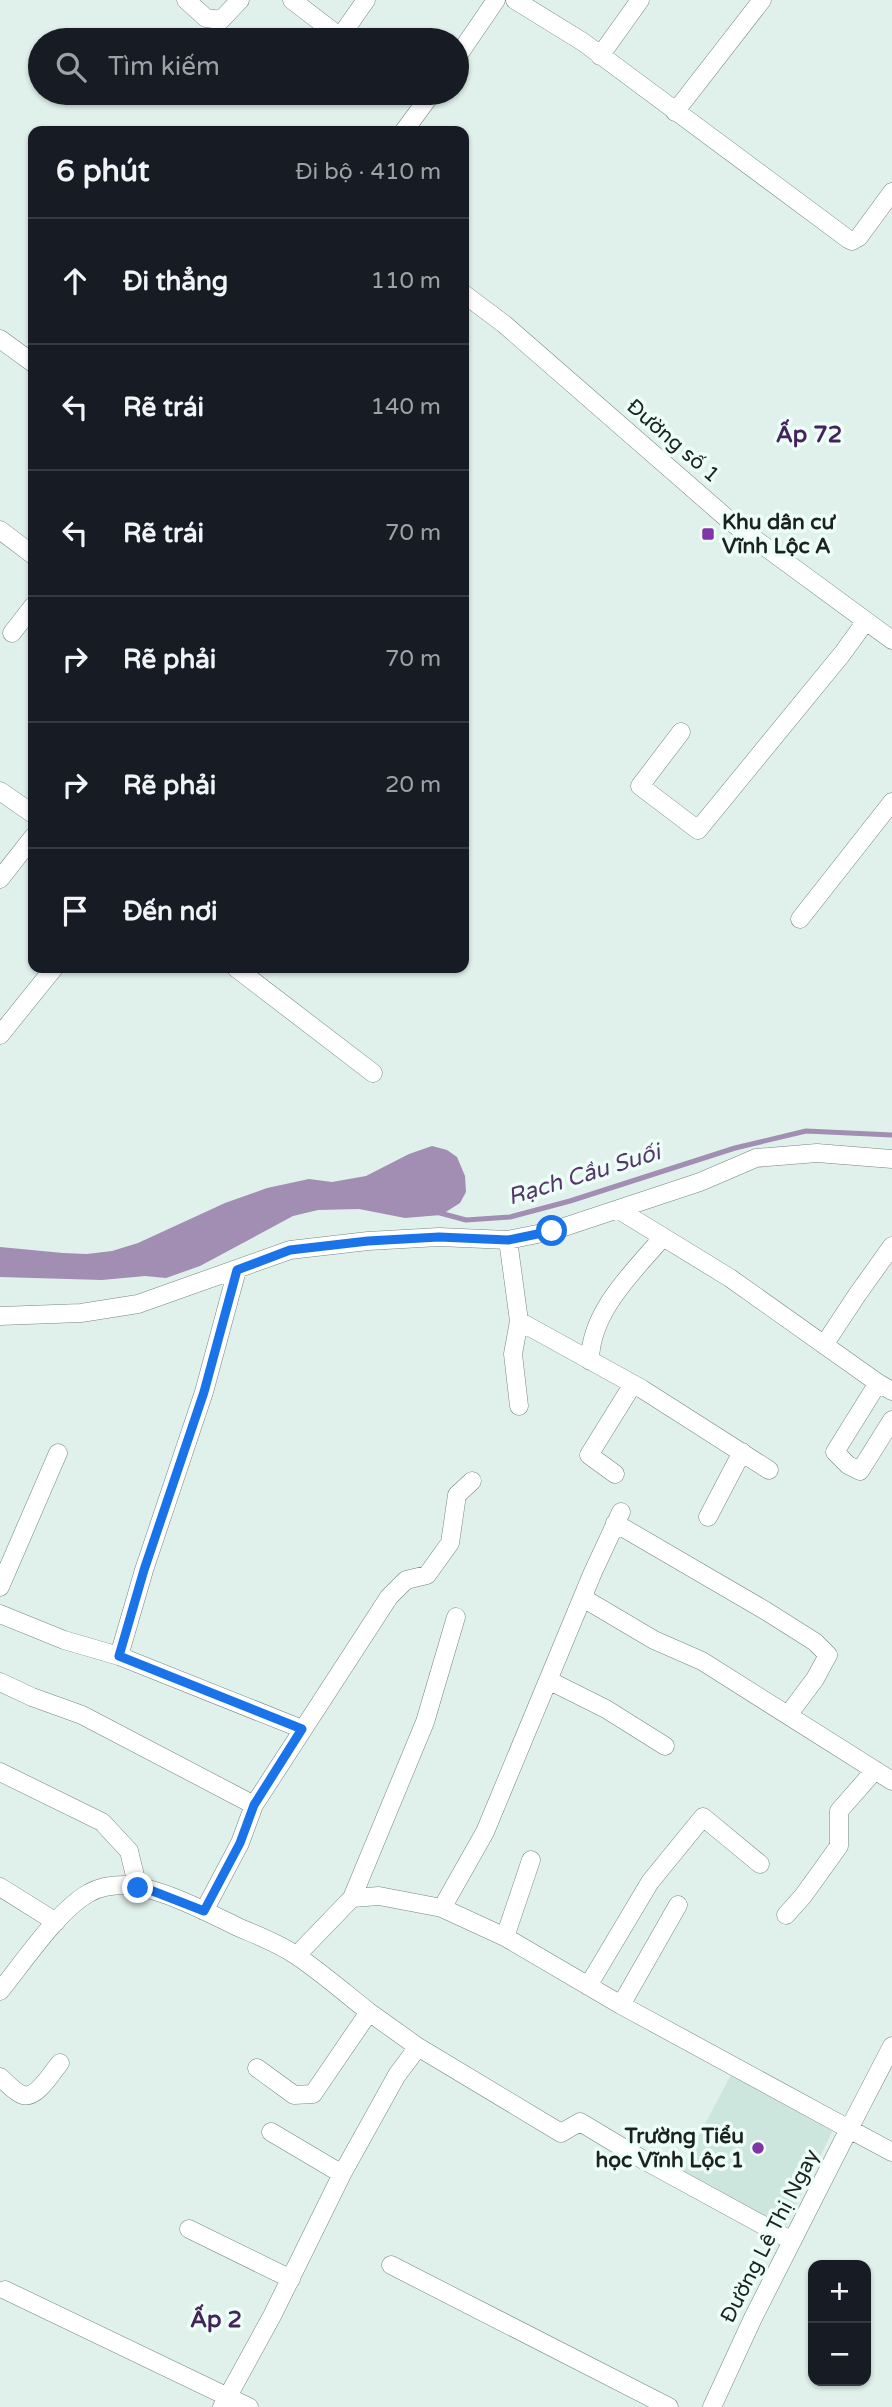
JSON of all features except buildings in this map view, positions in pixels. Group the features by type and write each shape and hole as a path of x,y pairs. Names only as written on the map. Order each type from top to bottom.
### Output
{"street":[{"path":"186,0 206,18 221,20 240,0"},
{"path":"292,0 328,28"},
{"path":"349,28 366,0"},
{"path":"469,39 496,0"},
{"path":"514,0 600,56 852,241 859,237 892,192"},
{"path":"600,56 640,0"},
{"path":"675,112 762,0"},
{"path":"407,126 418,105"},
{"name":"Đường số 1","path":"469,298 505,324 730,521 892,640"},
{"path":"0,339 28,359"},
{"path":"0,530 28,551"},
{"path":"12,633 28,612"},
{"path":"681,732 640,786 698,830 866,621"},
{"path":"0,791 28,811"},
{"path":"800,919 892,802"},
{"path":"0,879 28,843"},
{"path":"0,1035 50,973"},
{"path":"243,973 373,1073"},
{"path":"0,1316 82,1313 138,1304 290,1250 439,1237 508,1240 552,1231 700,1182 756,1158 817,1153 892,1159"},
{"path":"620,1210 730,1278 885,1387 835,1452 848,1465 860,1471 892,1420"},
{"path":"590,1361 593,1332 601,1316 621,1287 663,1237"},
{"path":"508,1240 519,1321 513,1354 519,1406"},
{"path":"824,1345 892,1246"},
{"path":"119,1656 144,1570 204,1392 237,1270"},
{"path":"519,1321 633,1384 769,1470"},
{"path":"615,1474 589,1455 633,1384"},
{"path":"708,1517 742,1452"},
{"path":"0,1587 58,1453"},
{"path":"204,1911 240,1843 254,1805 389,1598 406,1580 427,1575 450,1543 457,1496 472,1481"},
{"path":"442,1908 485,1832 618,1518 815,1642 828,1655 816,1679 788,1715"},
{"path":"583,1598 654,1640 702,1661 892,1781"},
{"path":"0,1614 64,1640 119,1656 302,1729"},
{"path":"297,1955 352,1898 425,1722 456,1618"},
{"path":"548,1680 606,1709 665,1746"},
{"path":"0,1682 82,1715 254,1805"},
{"path":"786,1915 839,1846 839,1811 875,1770"},
{"path":"0,1772 102,1822 129,1852 138,1888"},
{"path":"588,1986 650,1882 703,1817 760,1864"},
{"path":"505,1937 531,1860"},
{"path":"0,1991 56,1922 90,1892 109,1886 126,1885 150,1890 204,1911 297,1955 418,2047 561,2133 580,2122 792,2241"},
{"path":"0,1888 56,1922"},
{"path":"352,1898 379,1896 442,1908 505,1937 621,2005 892,2152"},
{"path":"621,2005 678,1905"},
{"path":"257,2068 294,2095 313,2094 369,2012"},
{"name":"Đường Lê Thị Ngay","path":"712,2407 753,2318 892,2046"},
{"path":"225,2401 291,2279 342,2174 397,2075 418,2047"},
{"path":"0,2077 20,2094 26,2095 34,2093 60,2063"},
{"path":"271,2132 342,2174"},
{"path":"189,2229 291,2279"},
{"path":"391,2265 669,2407"},
{"path":"5,2290 225,2401 249,2407"}],"shaded area":[{"path":"432,1146 447,1150 457,1157 465,1176 466,1192 460,1203 441,1215 405,1218 359,1209 318,1210 293,1216 200,1266 166,1278 145,1276 102,1280 0,1277 0,1247 87,1254 112,1251 138,1243 225,1203 267,1188 309,1179 332,1182 366,1176 409,1154"},
{"name":"Trường Tiểu học Vĩnh Lộc 1","path":"732,2073 835,2126 785,2227 680,2171"}],"waterway":[{"name":"Rạch Cầu Suối","path":"440,1213 466,1220 510,1217 570,1201 735,1148 806,1131 892,1135"}],"place":[{"name":"Khu dân cư Vĩnh Lộc A","path":"708,534"},
{"name":"Trường Tiểu học Vĩnh Lộc 1","path":"758,2148"}],"district":[{"name":"Ấp 72","path":"809,435"},
{"name":"Ấp 2","path":"216,2320"}],"route":[{"path":"138,1888 204,1911 240,1843 254,1805 302,1729 119,1656 144,1570 204,1392 237,1270 290,1250 368,1241 439,1237 508,1240 552,1231"}]}
